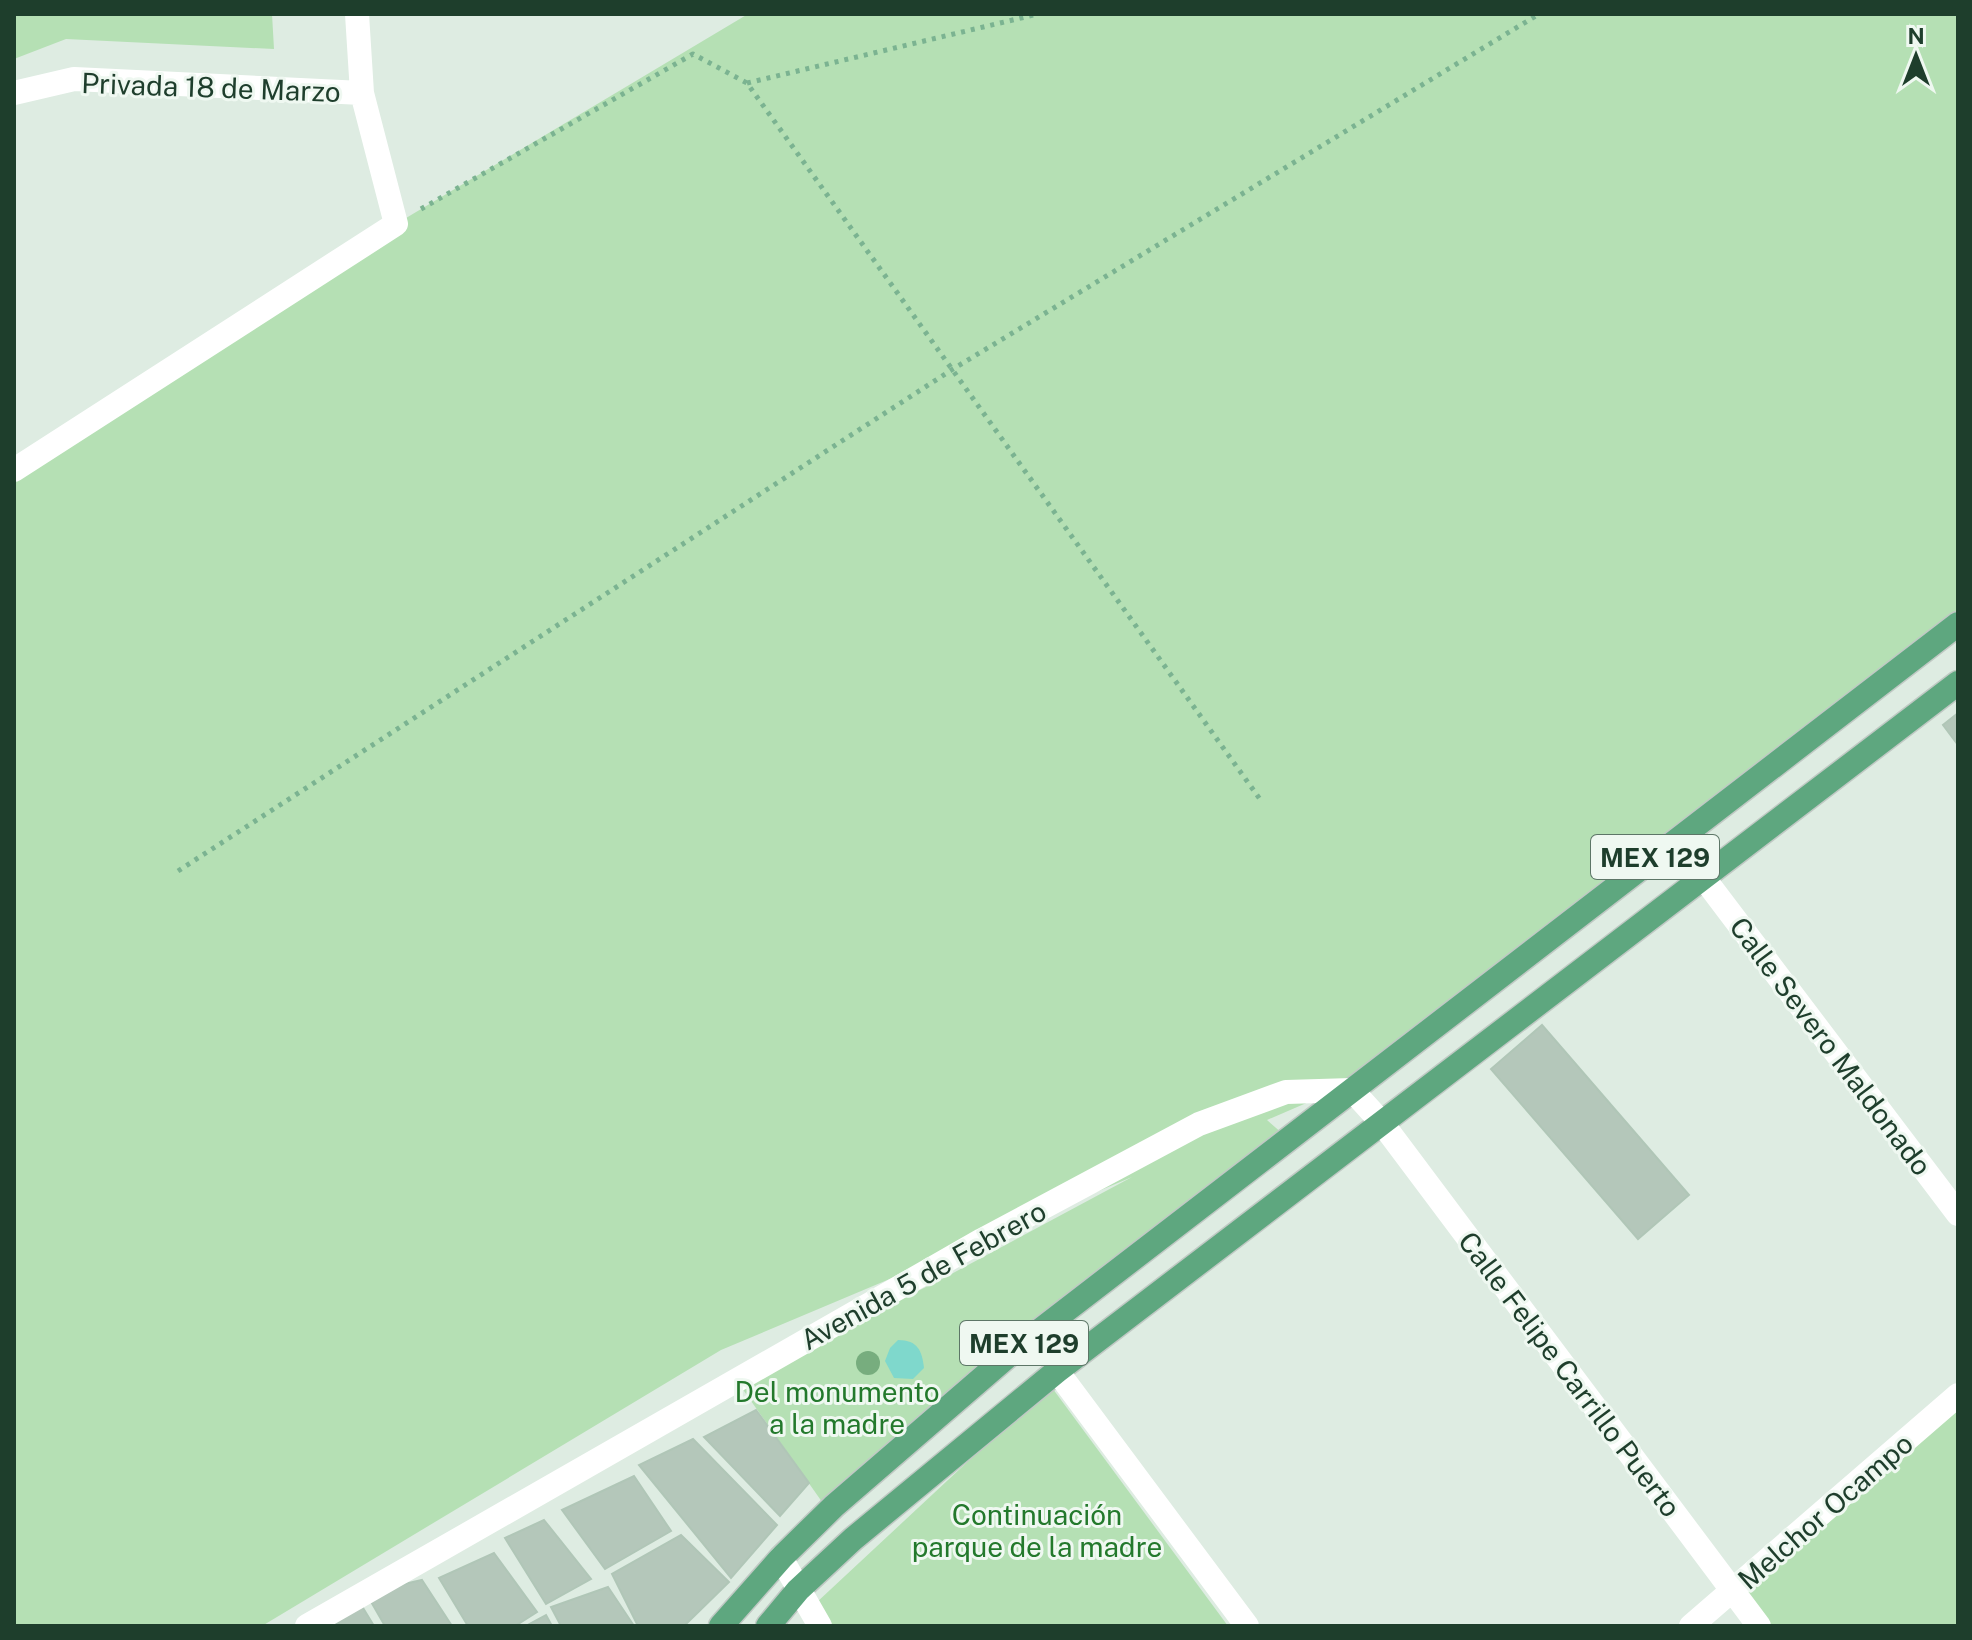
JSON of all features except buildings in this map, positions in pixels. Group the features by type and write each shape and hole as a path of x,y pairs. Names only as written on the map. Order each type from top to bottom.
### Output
{"main road":[{"name":"MEX 129","path":"721,1626 781,1558 834,1506 1017,1348 1958,624"},
{"name":"MEX 129","path":"768,1626 798,1590 853,1539 1057,1371 1958,683"}],"street":[{"path":"14,470 396,224 362,93 357,14"},
{"name":"Privada 18 de Marzo","path":"14,93 74,79 362,93"},
{"name":"Calle Severo Maldonado","path":"1703,877 1958,1214"},
{"path":"1352,1090 1382,1123"},
{"name":"Avenida 5 de Febrero","path":"307,1626 982,1240 1199,1124 1286,1092 1352,1090"},
{"name":"Calle Felipe Carrillo Puerto","path":"1382,1123 1759,1626"},
{"path":"1057,1371 1247,1626"},
{"name":"Melchor Ocampo","path":"1691,1626 1958,1395"},
{"path":"781,1558 820,1626"}],"path":[{"path":"747,83 1038,14"},
{"path":"178,871 953,369 1539,14"},
{"path":"396,224 693,54 747,83 1262,802"}],"green space":[{"path":"14,14 272,14 274,49 66,39 14,59"},
{"name":"Del monumento a la madre","path":"748,14 1958,14 1958,615 1362,1079 1267,1120 1283,1134 827,1509 737,1381 942,1279 1132,1177 721,1350 262,1626 14,1626 14,481 396,224"},
{"name":"Continuación parque de la madre","path":"1050,1385 1228,1626 832,1626 816,1603"},
{"path":"1958,1386 1958,1626 1760,1626 1733,1592"}],"water":[{"path":"898,1340 914,1344 920,1352 924,1368 913,1379 894,1378 885,1361 890,1348"}]}
